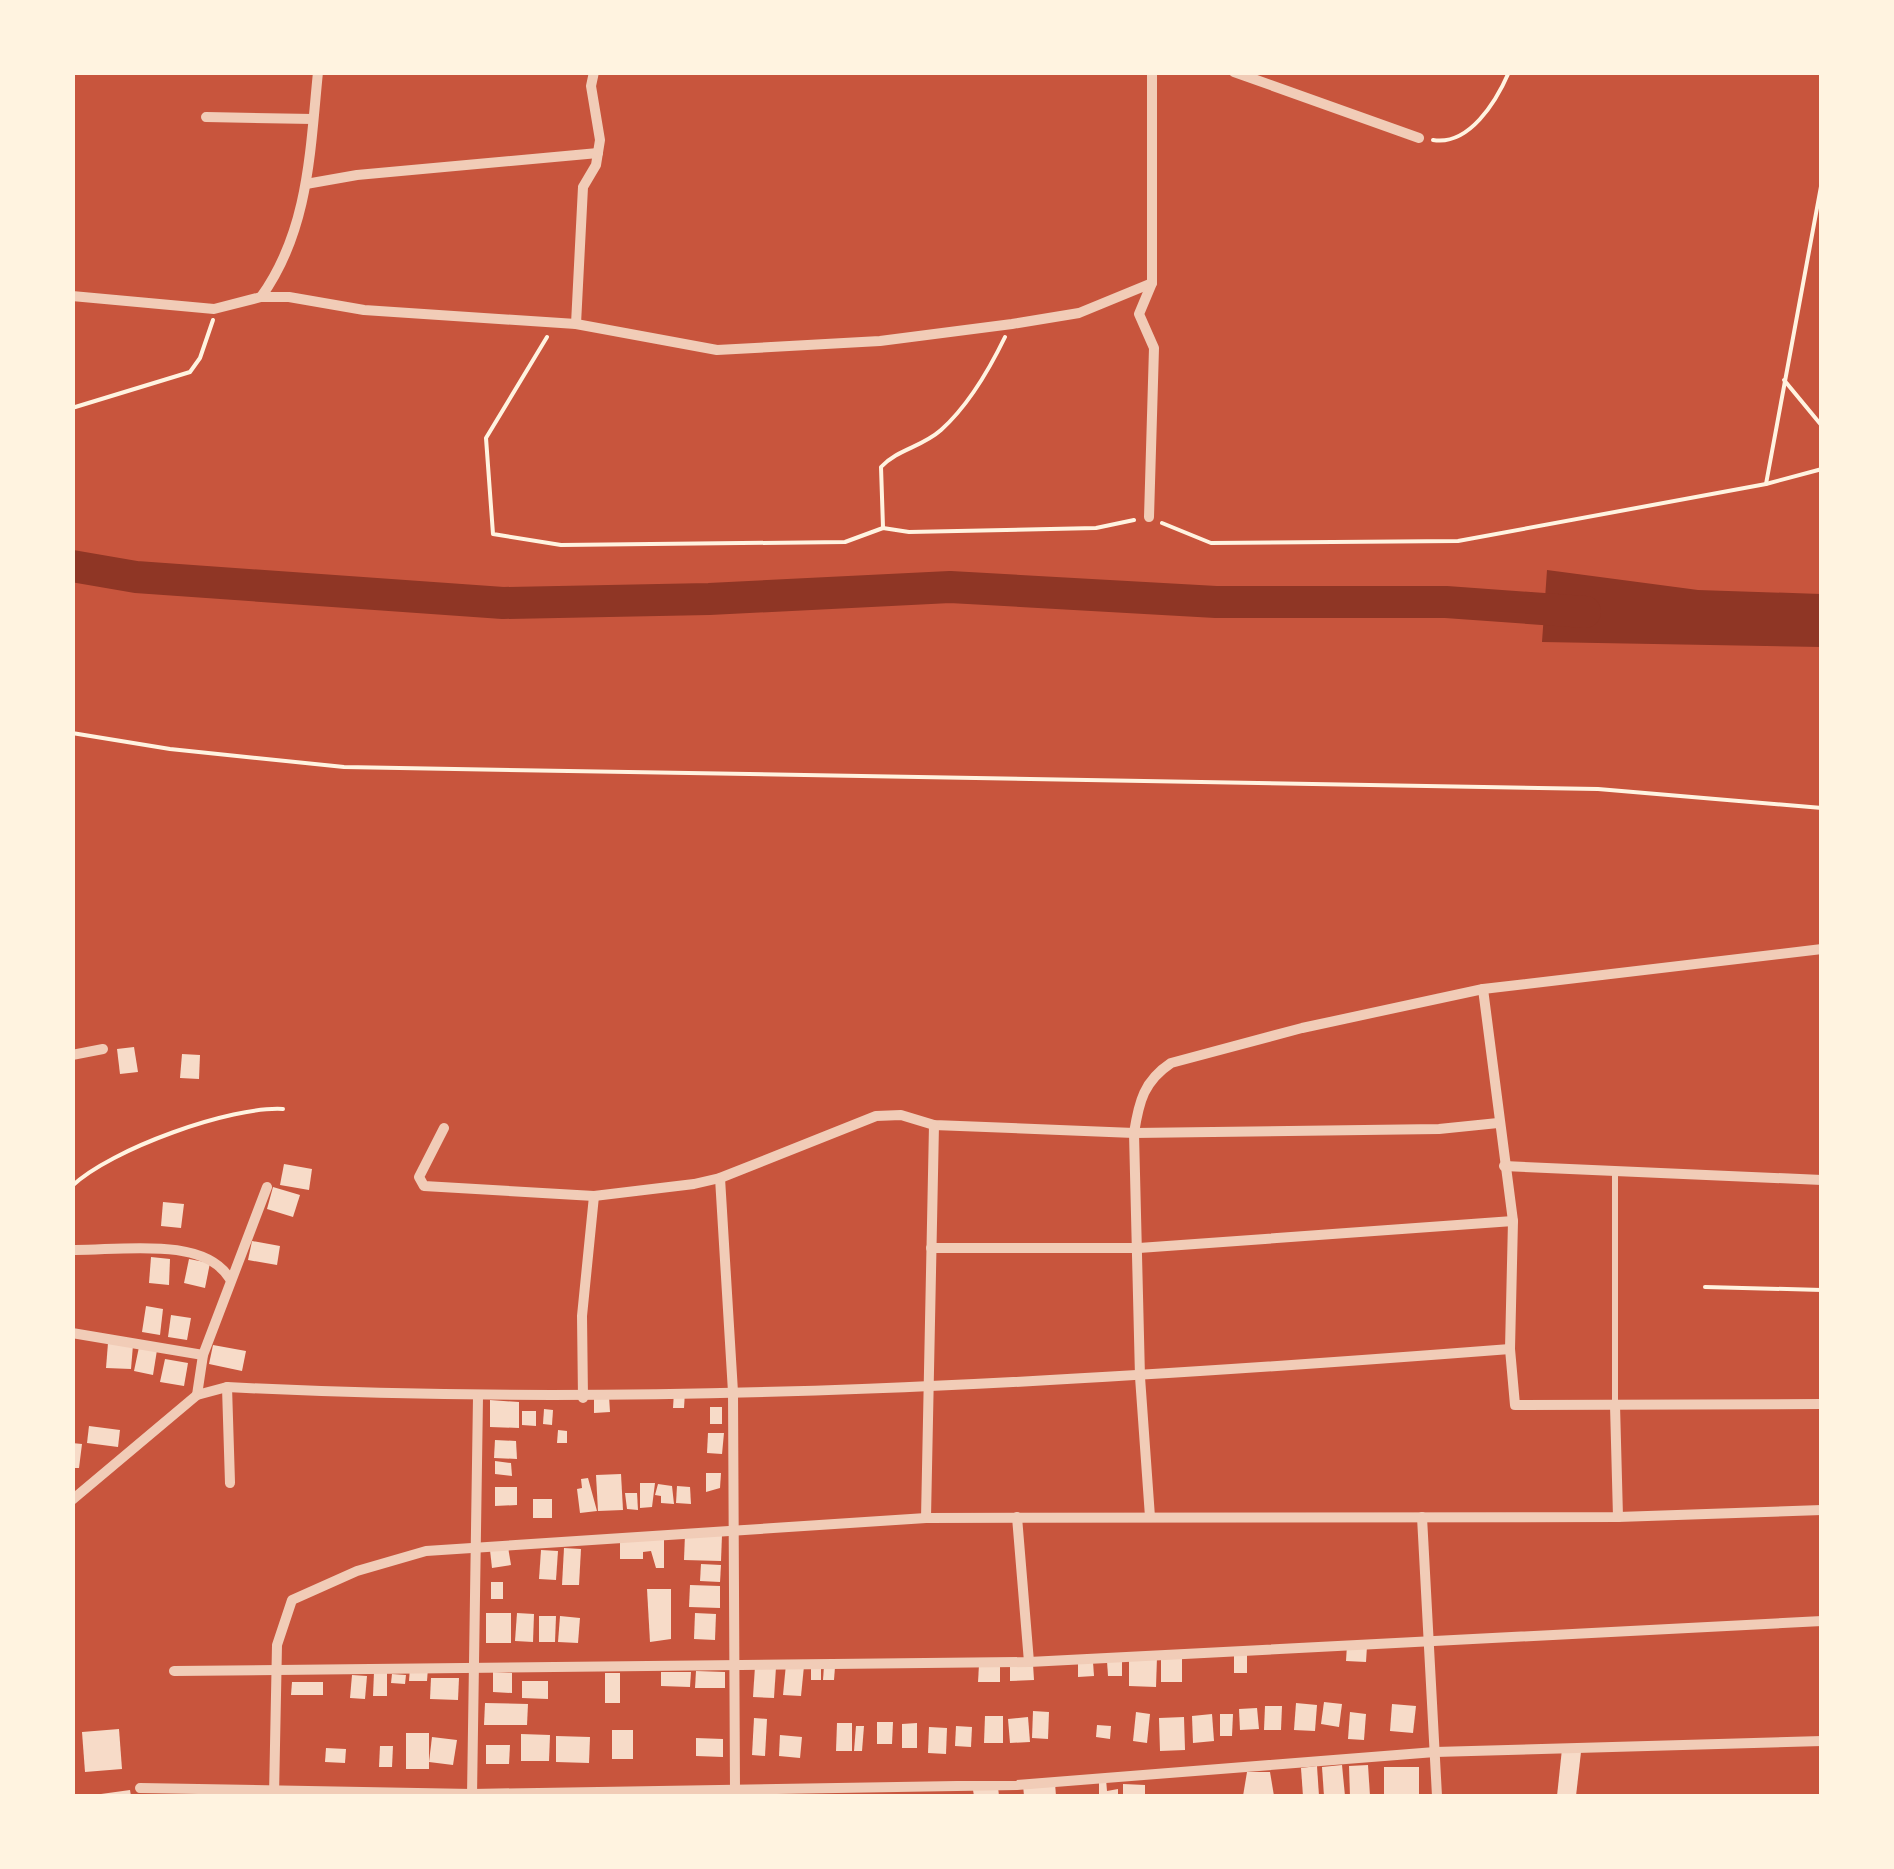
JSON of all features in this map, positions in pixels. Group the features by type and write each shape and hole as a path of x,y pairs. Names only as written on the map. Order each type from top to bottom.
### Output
{"street":[{"path":"261,296 293,238 306,184 318,72"},
{"path":"576,324 583,187 600,140 591,86 594,72"},
{"path":"1149,517 1154,348 1139,314 1152,282 1152,72"},
{"path":"1234,72 1419,138"},
{"path":"206,117 313,119"},
{"path":"306,184 357,174 598,153"},
{"path":"72,296 214,309 261,296 364,310 576,324 717,350 880,341 1012,324 1079,313 1152,282"},
{"path":"1150,1518 1140,1377 1134,1132 1146,1085 1171,1063 1302,1028 1483,989 1822,948"},
{"path":"1483,989 1513,1221 1510,1348 1514,1405 1822,1404"},
{"path":"72,1054 103,1050"},
{"path":"444,1128 419,1177 424,1186 594,1196 720,1178 876,1116 900,1115 934,1125 1134,1132 1439,1129 1498,1124"},
{"path":"926,1518 934,1125"},
{"path":"1504,1166 1822,1180"},
{"path":"720,1178 733,1392 732,1665 744,1793"},
{"path":"197,1396 204,1355 267,1187"},
{"path":"583,1398 582,1316 594,1196"},
{"path":"931,1248 1139,1248 1513,1221"},
{"path":"72,1250 186,1252 222,1266 230,1279"},
{"path":"72,1333 204,1355"},
{"path":"72,1500 197,1396 227,1387 583,1398 928,1388 1140,1377 1510,1348"},
{"path":"227,1387 230,1483"},
{"path":"472,1795 478,1397"},
{"path":"1615,1405 1618,1517"},
{"path":"274,1792 276,1669 282,1621 292,1600 357,1570 426,1551 926,1518 1618,1517 1822,1510"},
{"path":"1017,1517 1030,1662"},
{"path":"1422,1518 1437,1796"},
{"path":"174,1670 1030,1662 1822,1621"},
{"path":"140,1788 472,1795 1018,1791 1435,1752 1822,1741"}],"lane":[{"path":"1615,1405 1616,1169"}],"path":[{"path":"1419,138 1446,142 1466,134 1509,72"},
{"path":"1766,484 1822,180"},
{"path":"72,408 190,372 200,358 214,309"},
{"path":"555,322 486,438 493,534 561,545 846,542 883,528 909,532 1096,528 1149,517 1211,543 1458,540 1766,484 1822,469"},
{"path":"883,528 881,467 894,454 917,446 942,430 985,378 1012,324"},
{"path":"1784,380 1822,426"},
{"path":"72,733 170,749 344,767 1598,789 1822,808"},
{"path":"72,1186 86,1173 164,1138 256,1108 283,1110"},
{"path":"1706,1288 1822,1290"}],"shaded area":[{"path":"1547,570 1698,590 1821,594 1821,647 1542,642"}],"building":[{"path":"134,1047 138,1072 120,1074 117,1049"},
{"path":"182,1054 200,1055 199,1079 180,1078"},
{"path":"284,1164 312,1169 309,1190 280,1185"},
{"path":"273,1187 300,1195 293,1217 267,1209"},
{"path":"163,1202 184,1204 181,1228 161,1226"},
{"path":"252,1241 280,1246 277,1265 248,1260"},
{"path":"151,1257 170,1259 169,1285 149,1283"},
{"path":"189,1259 210,1263 205,1288 184,1283"},
{"path":"146,1306 163,1309 160,1335 142,1332"},
{"path":"171,1315 191,1318 187,1340 168,1337"},
{"path":"108,1343 133,1345 131,1369 106,1368"},
{"path":"213,1345 246,1351 242,1371 209,1364"},
{"path":"139,1347 157,1350 153,1375 134,1371"},
{"path":"165,1359 188,1363 184,1386 160,1382"},
{"path":"674,1391 685,1391 684,1408 673,1408"},
{"path":"594,1396 609,1396 610,1412 594,1413"},
{"path":"490,1400 519,1402 519,1428 490,1427"},
{"path":"710,1407 722,1407 722,1424 710,1424"},
{"path":"544,1409 553,1410 552,1425 543,1424"},
{"path":"522,1411 536,1411 536,1426 522,1425"},
{"path":"89,1426 120,1430 118,1447 87,1443"},
{"path":"558,1430 567,1431 567,1443 557,1443"},
{"path":"708,1433 724,1433 722,1454 707,1453"},
{"path":"495,1440 516,1441 517,1459 494,1458"},
{"path":"72,1443 82,1444 79,1468 72,1468"},
{"path":"495,1461 511,1463 512,1476 495,1474"},
{"path":"706,1473 721,1473 720,1488 706,1492"},
{"path":"621,1474 623,1510 598,1511 596,1475"},
{"path":"588,1478 597,1511 580,1513 577,1489 582,1488 581,1479"},
{"path":"640,1483 655,1483 652,1507 640,1508"},
{"path":"658,1484 672,1486 674,1504 661,1503 661,1496 655,1495"},
{"path":"677,1486 690,1487 691,1504 676,1503"},
{"path":"495,1487 517,1487 517,1505 495,1506"},
{"path":"625,1493 637,1493 638,1510 627,1509"},
{"path":"533,1499 552,1499 552,1518 533,1518"},
{"path":"685,1534 722,1535 721,1561 684,1560"},
{"path":"620,1539 664,1539 664,1568 656,1568 651,1551 643,1552 643,1559 620,1559"},
{"path":"508,1547 511,1565 492,1568 490,1550"},
{"path":"564,1548 581,1549 579,1585 562,1585"},
{"path":"541,1550 558,1551 556,1580 539,1579"},
{"path":"701,1564 721,1565 720,1582 700,1581"},
{"path":"491,1582 503,1582 503,1599 491,1599"},
{"path":"690,1585 720,1586 720,1608 689,1607"},
{"path":"647,1589 671,1589 671,1639 650,1642"},
{"path":"486,1613 511,1613 511,1643 486,1643"},
{"path":"517,1613 534,1614 533,1642 515,1641"},
{"path":"695,1613 716,1614 715,1640 694,1639"},
{"path":"539,1616 556,1616 555,1642 539,1642"},
{"path":"560,1616 580,1618 578,1643 558,1642"},
{"path":"1347,1645 1367,1646 1366,1662 1346,1661"},
{"path":"1234,1652 1247,1652 1247,1673 1234,1673"},
{"path":"1161,1653 1182,1653 1182,1682 1161,1682"},
{"path":"1129,1657 1157,1657 1156,1687 1129,1686"},
{"path":"1107,1661 1122,1661 1122,1676 1108,1676"},
{"path":"1078,1662 1093,1662 1094,1676 1078,1677"},
{"path":"786,1664 804,1666 801,1696 783,1695"},
{"path":"1033,1664 1034,1680 1010,1681 1010,1665"},
{"path":"811,1665 821,1665 821,1680 811,1680"},
{"path":"979,1665 1000,1666 1000,1682 978,1682"},
{"path":"755,1666 776,1667 774,1698 753,1697"},
{"path":"824,1666 835,1667 834,1680 823,1680"},
{"path":"410,1667 428,1668 427,1681 409,1681"},
{"path":"696,1671 725,1672 725,1688 695,1688"},
{"path":"374,1672 387,1672 387,1696 373,1696"},
{"path":"493,1672 512,1673 512,1693 493,1692"},
{"path":"661,1672 691,1672 690,1687 661,1686"},
{"path":"605,1673 620,1673 620,1703 605,1703"},
{"path":"392,1674 406,1675 405,1684 391,1683"},
{"path":"352,1675 367,1676 365,1699 350,1698"},
{"path":"431,1678 459,1678 458,1700 430,1699"},
{"path":"522,1681 548,1681 548,1699 522,1698"},
{"path":"292,1682 323,1682 323,1695 291,1695"},
{"path":"1324,1702 1342,1704 1339,1727 1321,1724"},
{"path":"485,1703 528,1704 527,1725 484,1725"},
{"path":"1296,1703 1317,1705 1315,1731 1294,1730"},
{"path":"1392,1704 1416,1706 1413,1733 1390,1731"},
{"path":"1265,1706 1282,1706 1281,1730 1264,1730"},
{"path":"1257,1708 1259,1729 1240,1730 1239,1709"},
{"path":"1033,1711 1049,1712 1048,1739 1032,1738"},
{"path":"1136,1712 1150,1714 1147,1743 1133,1741"},
{"path":"1350,1712 1366,1714 1364,1740 1348,1739"},
{"path":"1212,1714 1214,1741 1193,1743 1192,1716"},
{"path":"1220,1714 1233,1714 1232,1736 1220,1736"},
{"path":"985,1716 1003,1716 1003,1743 984,1743"},
{"path":"1028,1717 1030,1742 1010,1743 1008,1719"},
{"path":"1184,1717 1185,1750 1160,1751 1159,1718"},
{"path":"754,1718 767,1719 765,1756 752,1755"},
{"path":"877,1722 893,1722 892,1744 877,1744"},
{"path":"837,1723 852,1723 852,1751 836,1751"},
{"path":"917,1723 917,1748 902,1748 902,1724"},
{"path":"1097,1725 1111,1726 1110,1739 1096,1737"},
{"path":"856,1726 864,1726 862,1751 854,1751"},
{"path":"956,1726 972,1727 971,1747 955,1746"},
{"path":"929,1727 947,1728 946,1754 928,1753"},
{"path":"119,1729 122,1769 85,1772 82,1732"},
{"path":"612,1730 633,1730 633,1759 612,1759"},
{"path":"406,1733 429,1733 429,1769 406,1769"},
{"path":"521,1734 550,1735 549,1761 521,1761"},
{"path":"780,1735 802,1737 800,1758 779,1756"},
{"path":"556,1736 590,1737 589,1763 556,1762"},
{"path":"432,1737 457,1740 453,1765 429,1762"},
{"path":"696,1738 723,1739 723,1757 696,1756"},
{"path":"486,1745 510,1745 509,1764 486,1764"},
{"path":"380,1746 393,1746 392,1767 379,1767"},
{"path":"326,1748 346,1749 345,1763 325,1762"},
{"path":"1562,1749 1581,1752 1576,1796 1557,1796"},
{"path":"1342,1765 1345,1796 1324,1796 1322,1767"},
{"path":"1368,1765 1370,1796 1350,1796 1349,1766"},
{"path":"1317,1766 1319,1796 1303,1796 1301,1768"},
{"path":"1384,1767 1419,1767 1419,1796 1384,1796"},
{"path":"1247,1772 1270,1772 1274,1796 1243,1796"},
{"path":"1106,1779 1107,1791 1118,1789 1118,1796 1099,1796 1099,1781"},
{"path":"1055,1783 1056,1796 1024,1796 1023,1785"},
{"path":"1123,1784 1145,1785 1145,1796 1123,1796"},
{"path":"998,1787 999,1796 974,1796 973,1790"},
{"path":"130,1790 131,1796 101,1796 101,1794"}],"waterway":[{"path":"72,566 136,577 503,603 709,599 950,587 1216,602 1446,602 1585,612"}]}
